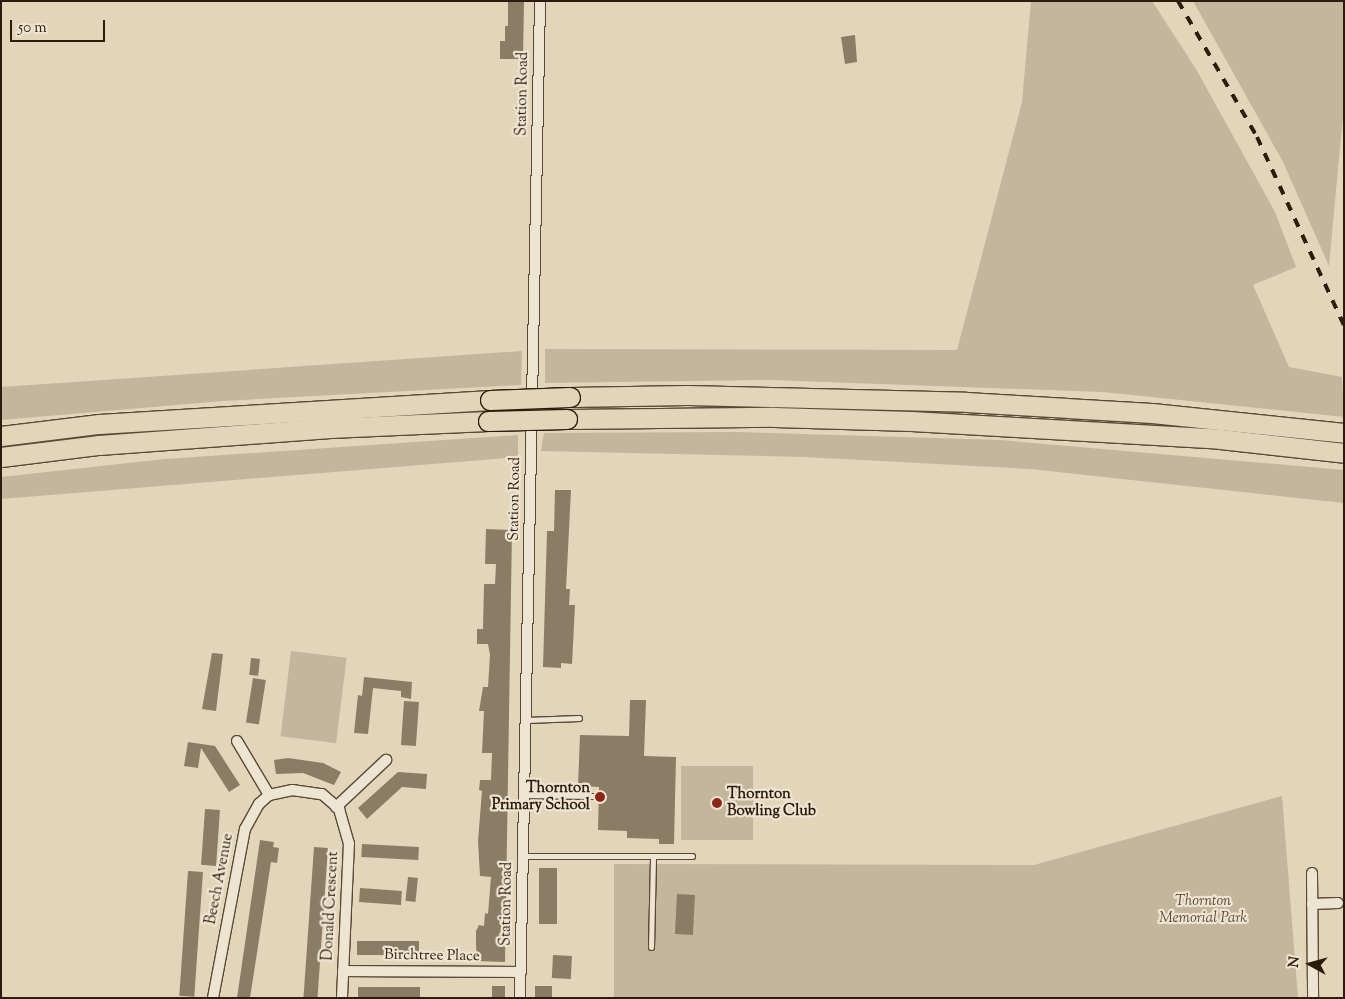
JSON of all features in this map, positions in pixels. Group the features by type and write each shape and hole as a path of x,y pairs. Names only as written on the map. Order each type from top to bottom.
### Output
{"highway":[{"path":"1,436 109,423 490,400 687,395 966,402 1152,413 1344,433"},
{"path":"1,458 99,445 320,428 567,419 774,418 911,421 1220,439 1344,453"}],"street":[{"name":"Station Road","path":"520,998 540,1"},
{"path":"237,740 269,795 292,790 322,794 336,807 386,760"},
{"name":"Beech Avenue","path":"213,998 245,829 259,804 269,795"},
{"name":"Donald Crescent","path":"336,807 349,843 342,998"},
{"path":"1312,873 1313,998"},
{"path":"1312,904 1338,904"},
{"name":"Birchtree Place","path":"343,971 521,972"}],"lane":[{"path":"526,720 579,718"},
{"path":"524,795 593,796"},
{"path":"523,856 692,856"},
{"path":"651,947 652,856"}],"green space":[{"path":"1031,1 1152,1 1196,69 1275,212 1296,267 1253,285 1289,367 1342,377 1344,417 1103,392 770,380 545,383 545,349 957,350 1022,102"},
{"path":"1193,1 1344,1 1344,105 1329,266 1283,162"},
{"path":"522,351 521,385 223,401 1,420 1,387"},
{"path":"736,432 1000,440 1344,470 1344,503 1030,469 804,457 541,451 544,433"},
{"path":"518,435 518,457 1,499 1,477 165,459"},
{"path":"291,651 347,658 336,743 281,736"},
{"name":"Thornton Bowling Club","path":"681,766 753,766 753,840 681,840"},
{"name":"Thornton Memorial Park","path":"1282,796 1298,998 614,998 614,864 1034,865"}],"building":[{"path":"508,1 524,1 523,59 500,59 500,41 505,41 505,26 508,26"},
{"path":"855,35 857,62 845,64 841,37"},
{"path":"555,490 571,490 566,589 570,589 569,605 575,605 572,664 561,663 561,668 543,667 547,531 554,531"},
{"path":"486,529 512,530 505,962 477,961 476,944 476,931 479,925 484,926 485,913 488,914 491,877 480,876 478,841 482,791 479,790 480,780 491,780 492,753 482,753 484,711 479,711 483,687 488,687 490,655 488,644 477,644 477,629 483,629 484,584 495,584 496,564 485,564"},
{"path":"212,653 223,654 216,711 202,709"},
{"path":"251,658 260,659 258,676 249,675"},
{"path":"364,677 412,682 411,699 401,697 401,691 373,688 368,734 354,733 358,695 362,696"},
{"path":"253,678 266,680 259,724 246,722"},
{"path":"630,700 646,700 644,756 676,757 674,844 659,844 659,839 627,838 627,831 598,830 599,787 578,786 580,735 629,736"},
{"path":"404,701 419,702 416,746 401,745"},
{"path":"188,742 215,746 240,785 229,792 201,748 198,768 184,766"},
{"path":"288,758 323,763 341,772 334,785 303,773 276,774 274,760"},
{"path":"398,772 427,774 426,789 402,787 367,819 358,808"},
{"path":"205,809 220,810 216,866 201,865"},
{"path":"260,840 274,842 273,847 279,848 277,863 271,862 250,998 237,998"},
{"path":"362,844 419,847 418,860 361,857"},
{"path":"314,847 328,848 317,998 303,998"},
{"path":"539,868 557,868 557,924 539,924"},
{"path":"188,871 203,872 194,997 179,996"},
{"path":"408,877 418,878 415,902 405,901"},
{"path":"360,888 402,891 401,905 359,902"},
{"path":"677,894 695,895 693,935 675,934"},
{"path":"357,941 419,941 419,955 357,955"},
{"path":"553,955 572,956 571,979 552,978"},
{"path":"492,986 505,986 505,998 492,998"},
{"path":"535,986 552,986 552,998 535,998"},
{"path":"358,987 420,987 420,998 358,998"}],"railway":[{"path":"1178,1 1257,137 1344,325"}],"place":[{"name":"Thornton Primary School","path":"600,797"},
{"name":"Thornton Bowling Club","path":"717,803"}]}
